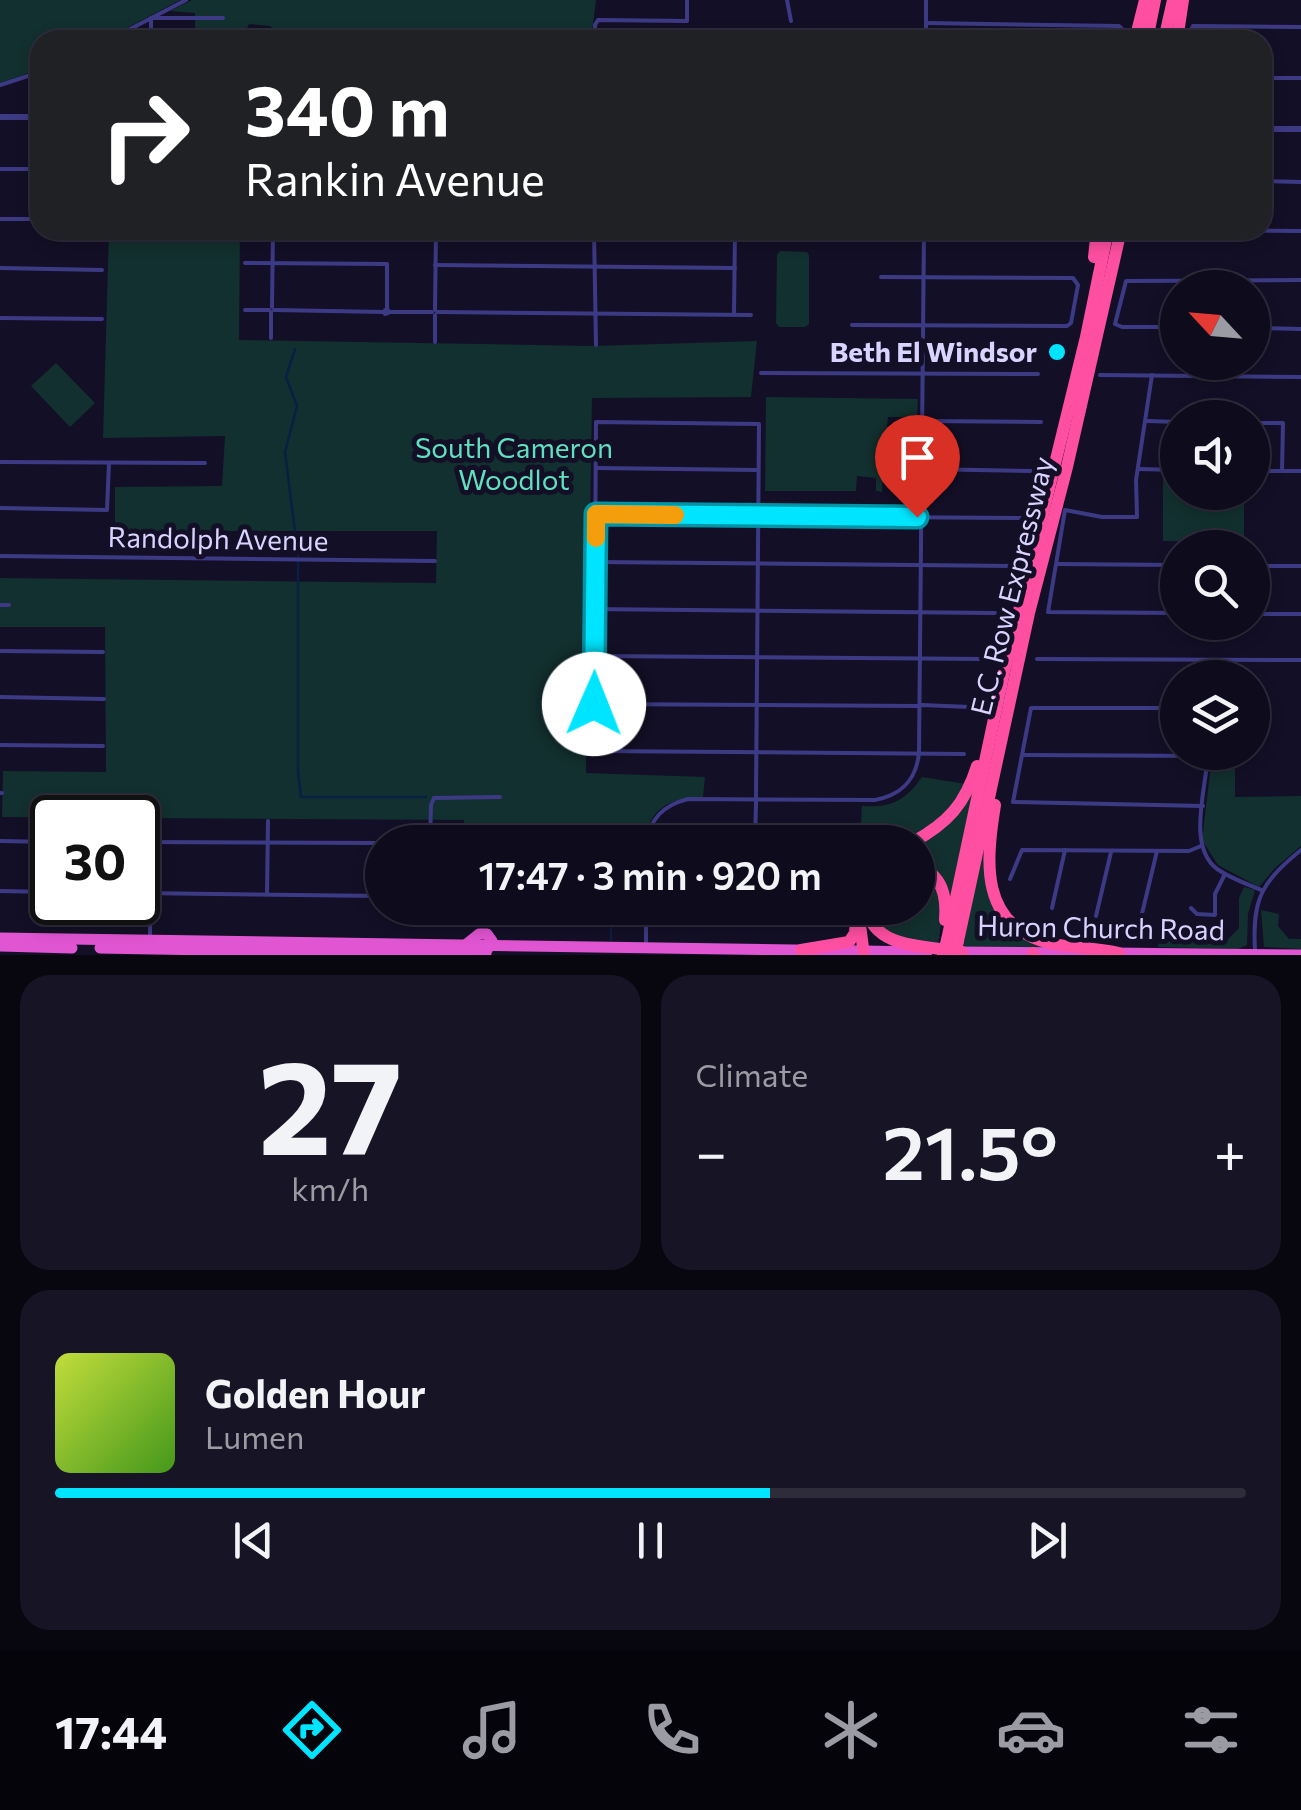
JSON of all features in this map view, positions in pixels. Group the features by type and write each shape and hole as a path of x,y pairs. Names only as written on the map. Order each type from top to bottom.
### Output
{"highway":[{"path":"1137,30 1146,0"},
{"path":"1149,30 1155,0"},
{"path":"1166,30 1173,0"},
{"path":"1178,30 1183,0"},
{"path":"1086,337 1096,240"},
{"name":"E.C. Row Expressway","path":"951,950 1004,672 1106,240"},
{"name":"E.C. Row Expressway","path":"951,950 1119,240"},
{"path":"1105,308 1127,240"},
{"path":"935,829 946,822 964,798 1004,672"},
{"path":"1012,689 988,850 995,898 1009,920 1033,937 1119,954"},
{"path":"872,925 891,940 951,950 944,894 935,877"},
{"path":"801,950 848,942 857,925"},
{"path":"862,925 864,953"},
{"path":"0,938 150,942 289,954 468,950"},
{"path":"0,946 488,951"},
{"name":"Huron Church Road","path":"488,951 951,950 1301,955"}],"street":[{"path":"128,30 186,0"},
{"path":"594,30 598,20 687,21 687,0"},
{"path":"787,0 791,21"},
{"path":"926,0 926,30"},
{"path":"150,18 222,18"},
{"path":"150,18 151,30"},
{"path":"926,24 1119,26 1123,30"},
{"path":"1191,30 1192,26 1301,27"},
{"path":"0,85 30,75"},
{"path":"1272,78 1301,78"},
{"path":"0,117 30,117"},
{"path":"1272,128 1301,129"},
{"path":"0,169 30,169"},
{"path":"1272,181 1301,182"},
{"path":"0,219 30,219"},
{"path":"1272,231 1301,231"},
{"path":"271,338 273,240"},
{"path":"434,342 436,240"},
{"path":"594,240 596,345"},
{"path":"734,315 735,240"},
{"path":"652,825 670,804 688,799 875,800 890,797 910,780 919,754 924,240"},
{"path":"246,262 386,264 387,311"},
{"path":"436,265 735,268"},
{"path":"0,268 102,270"},
{"path":"852,326 1058,327 1070,323 1078,284 1073,278 881,276"},
{"path":"1160,278 1126,281 1115,318 1122,327 1160,328"},
{"path":"1270,280 1301,280"},
{"path":"245,310 752,315"},
{"path":"0,318 102,319"},
{"path":"1270,328 1301,329"},
{"path":"761,373 1038,374"},
{"path":"1100,374 1301,377"},
{"path":"1152,375 1138,469 1137,517 1102,517 1065,510 1048,612 1160,613"},
{"path":"922,421 1041,422"},
{"path":"755,825 756,705 758,564 758,470 759,424 596,422 591,609 594,704 756,705 919,706 970,707"},
{"path":"1145,422 1160,422"},
{"path":"1270,423 1283,423 1282,471"},
{"path":"0,462 204,463"},
{"path":"0,508 107,510 108,463"},
{"path":"596,468 758,470"},
{"path":"1138,469 1160,470"},
{"path":"921,470 1031,471"},
{"path":"1270,471 1301,471"},
{"path":"595,562 1014,566 1025,529 1020,518 596,514"},
{"name":"Randolph Avenue","path":"0,556 435,561"},
{"path":"1056,564 1160,565"},
{"path":"1270,566 1301,566"},
{"path":"0,605 9,604"},
{"path":"591,609 995,613"},
{"path":"1270,614 1301,614"},
{"path":"0,650 103,652"},
{"path":"594,656 985,660"},
{"path":"1037,660 1160,660"},
{"path":"1270,660 1301,660"},
{"path":"0,698 104,699"},
{"path":"1160,708 1031,708 1013,802 1203,806"},
{"path":"0,745 103,746"},
{"path":"595,751 964,754"},
{"path":"1022,755 1160,754"},
{"path":"1206,770 1201,846 1206,858 1225,874 1261,890"},
{"path":"430,825 434,798 500,796"},
{"path":"267,894 268,821"},
{"path":"0,842 30,842"},
{"path":"160,842 365,844"},
{"path":"1010,879 1022,850 1189,851 1201,846"},
{"path":"1052,908 1065,850"},
{"path":"1096,916 1112,850"},
{"path":"1256,955 1255,912 1261,890 1274,872 1301,850"},
{"path":"1140,922 1158,851"},
{"path":"1190,908 1198,914 1215,914 1215,894 1225,874"},
{"path":"0,891 30,892"},
{"path":"160,893 365,896"},
{"path":"150,925 150,942"},
{"path":"646,925 646,952"}],"green space":[{"path":"0,0 180,0 123,30 30,30 30,72 0,83"},
{"path":"192,0 596,0 592,30 274,30 249,24 246,30 195,30 195,13 170,11"},
{"name":"South Cameron Woodlot","path":"109,240 240,240 239,340 592,346 757,341 751,397 592,398 586,773 705,777 703,797 672,802 656,813 649,825 160,818 160,795 30,795 30,817 2,817 3,771 106,772 105,627 0,627 0,578 436,583 437,531 115,531 115,487 222,486 225,436 103,438"},
{"path":"780,251 809,255 809,324 805,327 779,327 776,323"},
{"path":"56,363 95,403 70,427 31,386"},
{"path":"766,397 918,399 917,417 888,417 884,458 916,459 916,477 883,475 882,492 876,491 876,478 857,476 856,491 765,491"},
{"path":"1163,510 1244,510 1244,530 1163,530"},
{"path":"1210,770 1235,770 1235,797 1301,796 1301,846 1259,887 1218,865 1202,840"},
{"path":"922,777 966,784 945,814 931,825 861,825 862,806 881,806 910,792"},
{"path":"976,779 949,904 935,885 934,825"},
{"path":"981,856 985,857 1007,924 1060,948 963,947"},
{"path":"935,886 938,889 942,919 938,944 886,936 879,925 935,925"},
{"path":"1244,887 1255,890 1248,914 1247,945 1238,949 1158,947 1160,938 1228,939 1239,928 1239,898"},
{"path":"1261,910 1279,914 1278,926 1289,939 1301,939 1301,949 1264,947"}],"waterway":[{"path":"295,349 286,377 297,406 285,452 298,556"},
{"path":"298,562 301,797 426,797"},
{"path":"611,925 611,940"}],"slow traffic":[{"path":"596,538 596,514 675,515"}],"place":[{"name":"Beth El Windsor","path":"1057,352"}],"route":[{"path":"594,704 596,514 917,517"}]}
